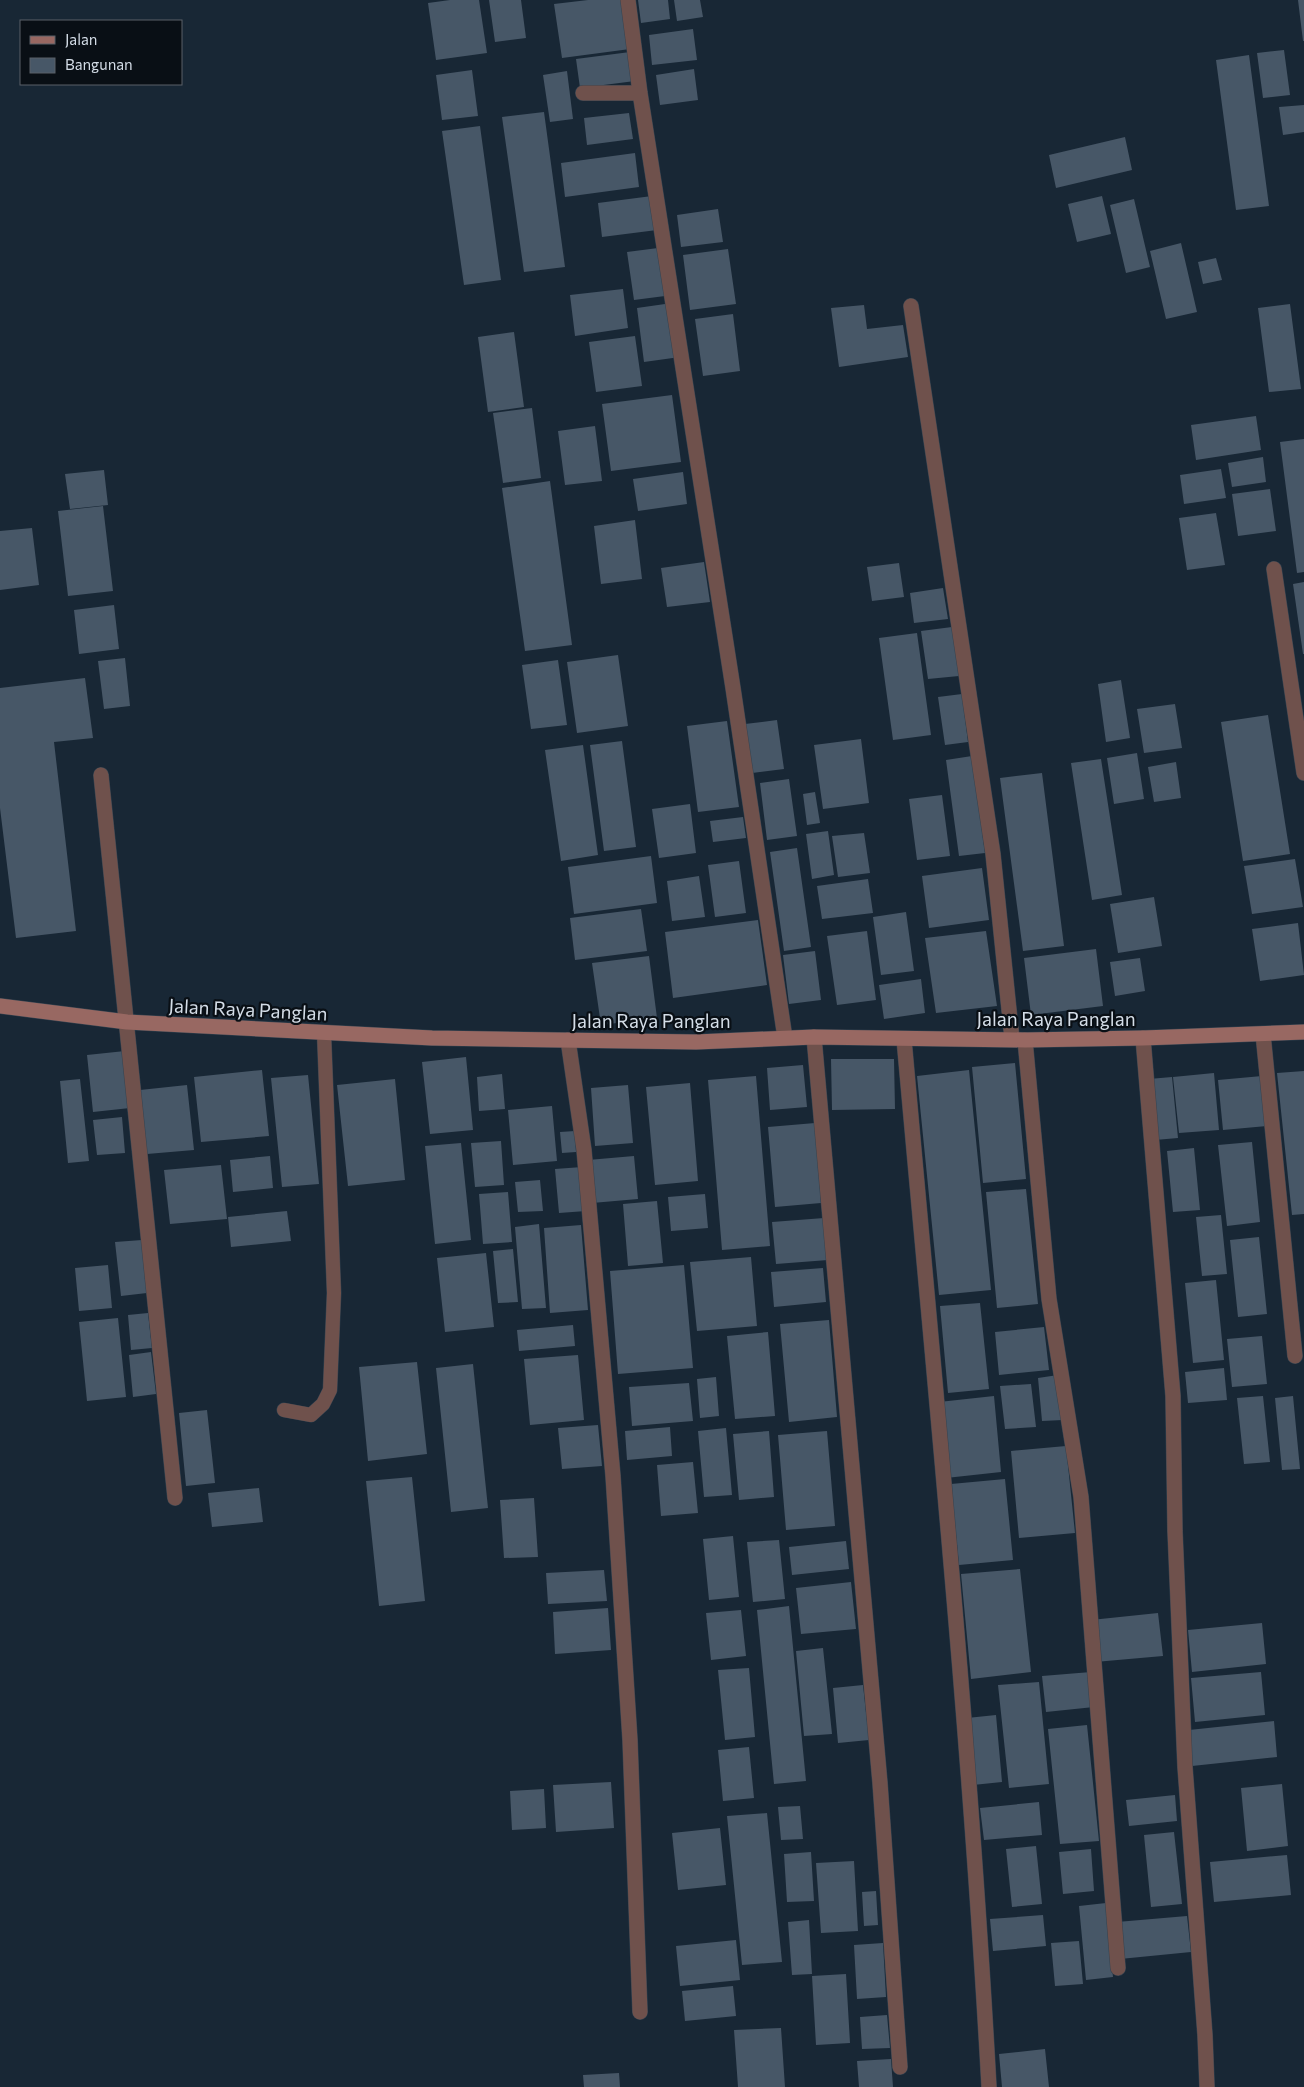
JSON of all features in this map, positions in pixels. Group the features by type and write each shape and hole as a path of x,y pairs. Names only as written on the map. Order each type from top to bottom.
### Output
{"street":[{"path":"628,0 640,93 733,688 785,1038"},
{"path":"583,93 640,93"},
{"path":"911,306 993,854 1018,1040 1049,1300 1081,1497 1118,1968"},
{"path":"1274,569 1304,773"},
{"path":"102,775 175,1498"},
{"name":"Jalan Raya Panglan","path":"0,1006 127,1022 432,1038 696,1042 814,1037 1018,1040 1304,1032"},
{"path":"1262,1034 1294,1356"},
{"path":"814,1037 880,1783 900,2067"},
{"path":"1143,1038 1173,1396 1175,1530 1184,1757 1205,2035 1207,2087"},
{"path":"904,1039 955,1610 980,1925 989,2087"},
{"path":"568,1040 584,1150 613,1476 630,1740 640,2012"}],"lane":[{"path":"284,1410 311,1415 323,1404 330,1390 334,1293 324,1033"}],"building":[{"path":"450,0 479,0 487,53 436,60 428,3"},
{"path":"489,0 521,0 526,38 495,42"},
{"path":"588,0 623,0 630,49 562,58 554,4"},
{"path":"638,0 668,0 670,19 641,23"},
{"path":"674,0 700,0 703,17 677,21"},
{"path":"1298,0 1304,0 1304,41 1303,41"},
{"path":"693,29 697,60 652,65 649,35"},
{"path":"1284,50 1290,95 1263,98 1257,53"},
{"path":"630,52 635,81 580,88 576,59"},
{"path":"1249,55 1269,206 1236,210 1216,60"},
{"path":"694,69 698,100 660,105 656,75"},
{"path":"472,70 478,116 442,120 436,75"},
{"path":"567,71 573,119 550,122 543,75"},
{"path":"1304,105 1304,132 1283,135 1279,107"},
{"path":"544,112 565,267 524,272 502,117"},
{"path":"629,113 633,139 587,145 584,118"},
{"path":"480,126 501,280 464,285 442,131"},
{"path":"1125,137 1132,170 1056,188 1049,155"},
{"path":"635,153 639,187 565,197 561,163"},
{"path":"652,196 657,230 602,237 598,203"},
{"path":"1102,196 1111,234 1077,242 1068,204"},
{"path":"1134,199 1150,267 1126,273 1110,205"},
{"path":"718,209 723,242 681,247 677,215"},
{"path":"1181,243 1197,312 1166,319 1150,251"},
{"path":"658,248 665,296 634,300 627,252"},
{"path":"728,249 736,304 690,310 683,255"},
{"path":"1216,258 1222,280 1203,284 1198,262"},
{"path":"623,289 628,328 575,336 570,295"},
{"path":"672,303 680,357 644,362 637,308"},
{"path":"1290,304 1301,389 1269,392 1258,308"},
{"path":"864,305 867,329 903,325 908,357 839,367 831,308"},
{"path":"733,314 740,371 703,376 695,319"},
{"path":"514,332 524,407 488,412 478,337"},
{"path":"635,336 642,386 596,392 589,342"},
{"path":"672,395 681,462 611,471 602,404"},
{"path":"532,408 541,478 503,483 493,413"},
{"path":"1256,416 1261,450 1196,460 1191,425"},
{"path":"595,426 602,481 565,485 558,431"},
{"path":"1304,439 1304,572 1297,573 1280,442"},
{"path":"1263,457 1266,482 1232,487 1228,463"},
{"path":"1221,469 1226,498 1184,504 1180,475"},
{"path":"104,470 108,505 70,509 65,474"},
{"path":"683,472 687,504 638,511 633,479"},
{"path":"550,481 572,645 525,651 502,488"},
{"path":"1270,489 1276,531 1238,536 1232,494"},
{"path":"103,506 113,591 68,596 58,511"},
{"path":"1216,513 1225,565 1187,570 1179,518"},
{"path":"635,520 642,579 601,584 594,526"},
{"path":"32,528 39,585 0,590 0,531"},
{"path":"704,562 710,602 667,607 661,568"},
{"path":"899,563 904,597 872,601 867,567"},
{"path":"1304,582 1304,654 1303,654 1293,584"},
{"path":"943,588 948,619 914,623 910,593"},
{"path":"114,605 119,649 79,654 74,610"},
{"path":"952,627 959,676 928,679 921,631"},
{"path":"917,633 931,735 893,740 879,638"},
{"path":"618,655 628,726 577,733 567,662"},
{"path":"125,658 130,706 104,709 98,661"},
{"path":"558,660 567,725 531,729 522,665"},
{"path":"85,678 93,738 54,742 76,931 16,938 0,808 0,688"},
{"path":"1121,680 1130,738 1106,742 1098,684"},
{"path":"962,694 968,742 945,745 938,697"},
{"path":"1175,704 1182,748 1144,753 1137,709"},
{"path":"1268,715 1290,854 1243,861 1221,722"},
{"path":"777,720 784,769 752,773 745,724"},
{"path":"727,721 739,807 698,812 687,726"},
{"path":"861,739 869,803 823,809 814,745"},
{"path":"622,741 636,847 604,851 590,745"},
{"path":"583,745 598,855 561,861 545,750"},
{"path":"1137,753 1144,799 1114,804 1107,758"},
{"path":"972,756 985,853 959,856 946,760"},
{"path":"1101,759 1122,895 1092,900 1071,763"},
{"path":"1176,762 1181,798 1154,802 1148,767"},
{"path":"1042,773 1064,946 1023,951 1000,778"},
{"path":"789,779 797,836 767,840 760,783"},
{"path":"815,792 820,823 807,825 803,794"},
{"path":"942,795 950,856 917,860 909,799"},
{"path":"690,804 696,853 659,858 652,809"},
{"path":"743,817 746,838 713,842 710,821"},
{"path":"828,831 834,875 812,879 806,834"},
{"path":"864,833 870,873 838,877 832,836"},
{"path":"797,848 811,947 784,951 770,852"},
{"path":"651,856 657,903 574,914 568,867"},
{"path":"1295,859 1303,907 1252,914 1244,866"},
{"path":"739,861 746,913 715,917 708,865"},
{"path":"982,868 989,920 929,928 922,876"},
{"path":"699,876 705,917 672,921 667,881"},
{"path":"868,879 873,913 822,919 817,886"},
{"path":"1154,897 1162,946 1118,953 1110,904"},
{"path":"641,909 647,951 575,960 570,918"},
{"path":"906,912 914,971 881,975 873,917"},
{"path":"758,920 767,985 673,998 665,932"},
{"path":"1298,923 1304,975 1260,981 1252,929"},
{"path":"867,931 876,1000 837,1005 827,936"},
{"path":"986,931 997,1006 936,1013 925,938"},
{"path":"1096,949 1103,1006 1031,1015 1024,958"},
{"path":"815,951 821,1000 789,1004 783,955"},
{"path":"649,956 657,1018 601,1025 592,963"},
{"path":"1140,958 1145,991 1115,996 1110,962"},
{"path":"921,979 925,1013 884,1019 879,985"},
{"path":"125,1051 130,1108 93,1112 87,1055"},
{"path":"466,1057 473,1130 430,1134 422,1062"},
{"path":"831,1059 894,1059 895,1109 832,1110"},
{"path":"1015,1063 1026,1179 983,1183 972,1067"},
{"path":"803,1065 807,1107 770,1110 767,1068"},
{"path":"262,1070 269,1136 201,1142 194,1077"},
{"path":"969,1070 991,1290 939,1295 917,1076"},
{"path":"1304,1071 1304,1214 1292,1215 1277,1073"},
{"path":"1214,1073 1219,1130 1179,1133 1173,1077"},
{"path":"502,1074 505,1109 479,1111 477,1077"},
{"path":"308,1075 319,1184 282,1187 271,1078"},
{"path":"756,1076 770,1246 722,1250 708,1080"},
{"path":"1262,1076 1267,1126 1223,1130 1218,1080"},
{"path":"1172,1077 1178,1138 1155,1140 1149,1079"},
{"path":"80,1079 89,1161 68,1163 60,1081"},
{"path":"395,1079 405,1180 348,1186 337,1085"},
{"path":"690,1083 698,1181 655,1185 646,1087"},
{"path":"187,1085 194,1150 147,1154 140,1090"},
{"path":"628,1085 633,1143 595,1146 591,1088"},
{"path":"552,1106 557,1161 513,1165 508,1110"},
{"path":"122,1117 125,1153 97,1155 93,1120"},
{"path":"815,1123 821,1203 775,1207 768,1127"},
{"path":"575,1131 576,1152 562,1153 560,1132"},
{"path":"501,1141 504,1185 475,1187 471,1143"},
{"path":"1252,1142 1260,1222 1227,1226 1218,1145"},
{"path":"461,1143 471,1240 435,1244 425,1146"},
{"path":"1194,1148 1200,1210 1173,1212 1167,1151"},
{"path":"270,1156 273,1188 233,1192 230,1160"},
{"path":"634,1156 638,1199 592,1203 588,1160"},
{"path":"221,1165 227,1219 170,1224 164,1170"},
{"path":"582,1167 586,1211 559,1213 555,1169"},
{"path":"540,1180 543,1211 518,1212 515,1182"},
{"path":"1026,1189 1038,1304 997,1308 986,1192"},
{"path":"508,1192 512,1242 483,1244 479,1194"},
{"path":"705,1194 708,1228 671,1231 668,1197"},
{"path":"657,1201 663,1263 628,1266 623,1204"},
{"path":"287,1211 291,1241 231,1247 228,1217"},
{"path":"1221,1215 1227,1274 1202,1276 1196,1217"},
{"path":"824,1218 828,1260 776,1264 772,1222"},
{"path":"539,1224 546,1308 522,1309 515,1227"},
{"path":"581,1225 588,1310 550,1313 544,1228"},
{"path":"1259,1237 1267,1314 1238,1317 1230,1240"},
{"path":"142,1240 147,1293 121,1296 115,1242"},
{"path":"513,1249 518,1302 498,1303 493,1251"},
{"path":"486,1253 494,1327 445,1332 437,1258"},
{"path":"751,1257 757,1326 697,1331 690,1262"},
{"path":"108,1265 112,1308 79,1311 75,1268"},
{"path":"684,1265 693,1368 618,1374 610,1271"},
{"path":"823,1268 826,1302 774,1307 771,1272"},
{"path":"1216,1280 1224,1360 1193,1363 1185,1283"},
{"path":"980,1303 989,1389 948,1393 940,1306"},
{"path":"148,1313 152,1348 131,1350 128,1315"},
{"path":"118,1318 126,1397 87,1401 79,1322"},
{"path":"829,1320 837,1417 789,1422 780,1324"},
{"path":"573,1325 575,1346 519,1351 517,1330"},
{"path":"1044,1327 1049,1370 999,1375 995,1332"},
{"path":"768,1332 775,1416 735,1419 727,1336"},
{"path":"1262,1336 1267,1384 1232,1387 1227,1339"},
{"path":"151,1352 156,1394 133,1397 129,1355"},
{"path":"578,1355 584,1420 530,1425 524,1359"},
{"path":"417,1362 427,1454 368,1461 359,1367"},
{"path":"473,1364 488,1508 451,1512 436,1368"},
{"path":"1224,1368 1227,1400 1188,1403 1185,1372"},
{"path":"1058,1375 1063,1420 1042,1421 1038,1378"},
{"path":"716,1377 719,1416 700,1418 697,1379"},
{"path":"689,1383 693,1421 632,1426 629,1387"},
{"path":"1031,1384 1036,1427 1005,1429 1000,1386"},
{"path":"994,1396 1001,1472 946,1478 939,1402"},
{"path":"1263,1396 1270,1462 1244,1464 1237,1398"},
{"path":"1293,1396 1300,1469 1282,1470 1275,1398"},
{"path":"207,1410 215,1483 186,1486 179,1413"},
{"path":"598,1425 602,1466 562,1469 558,1428"},
{"path":"670,1427 672,1456 627,1460 625,1431"},
{"path":"726,1428 732,1495 704,1497 698,1431"},
{"path":"769,1431 774,1497 739,1500 733,1434"},
{"path":"827,1431 835,1526 786,1530 778,1435"},
{"path":"1066,1446 1075,1533 1019,1538 1011,1451"},
{"path":"693,1462 698,1513 661,1516 657,1465"},
{"path":"412,1477 425,1601 379,1606 366,1481"},
{"path":"1005,1479 1013,1560 959,1565 951,1484"},
{"path":"259,1488 263,1522 212,1527 208,1493"},
{"path":"534,1498 538,1557 504,1558 500,1500"},
{"path":"733,1536 739,1597 709,1600 703,1539"},
{"path":"779,1540 785,1599 753,1602 747,1542"},
{"path":"846,1541 849,1569 792,1575 789,1547"},
{"path":"1020,1569 1031,1672 971,1679 961,1574"},
{"path":"604,1570 607,1601 548,1604 546,1573"},
{"path":"851,1582 856,1629 801,1634 796,1588"},
{"path":"789,1606 806,1781 774,1784 757,1610"},
{"path":"608,1608 611,1650 555,1654 553,1612"},
{"path":"741,1610 746,1656 711,1660 706,1613"},
{"path":"1158,1613 1163,1656 1095,1662 1091,1620"},
{"path":"1262,1623 1266,1664 1192,1672 1188,1630"},
{"path":"823,1648 832,1734 804,1736 796,1651"},
{"path":"749,1668 755,1737 725,1740 718,1670"},
{"path":"1091,1672 1094,1707 1046,1712 1042,1676"},
{"path":"1261,1672 1265,1715 1195,1722 1191,1678"},
{"path":"1039,1682 1049,1784 1009,1788 998,1685"},
{"path":"863,1685 869,1740 838,1743 833,1688"},
{"path":"996,1715 1002,1782 973,1785 967,1718"},
{"path":"1274,1721 1277,1757 1192,1766 1189,1730"},
{"path":"1087,1725 1099,1841 1060,1844 1048,1729"},
{"path":"749,1747 754,1798 723,1801 718,1750"},
{"path":"611,1782 614,1828 556,1832 553,1785"},
{"path":"1282,1784 1288,1846 1247,1851 1241,1788"},
{"path":"544,1789 546,1828 512,1830 510,1791"},
{"path":"1175,1795 1177,1821 1129,1826 1126,1800"},
{"path":"1039,1802 1042,1835 984,1840 980,1808"},
{"path":"800,1806 803,1839 781,1840 778,1807"},
{"path":"767,1813 782,1962 742,1965 727,1816"},
{"path":"720,1828 726,1885 678,1890 672,1833"},
{"path":"1174,1832 1182,1904 1151,1907 1144,1835"},
{"path":"1036,1846 1042,1904 1012,1907 1006,1849"},
{"path":"1091,1849 1094,1891 1063,1894 1059,1852"},
{"path":"811,1852 814,1901 787,1902 784,1854"},
{"path":"1287,1855 1291,1895 1214,1902 1210,1862"},
{"path":"854,1861 858,1931 821,1933 816,1863"},
{"path":"876,1891 878,1925 864,1926 862,1892"},
{"path":"1106,1903 1113,1977 1086,1980 1079,1906"},
{"path":"1043,1915 1046,1946 993,1951 990,1919"},
{"path":"1187,1916 1191,1952 1120,1959 1117,1922"},
{"path":"809,1920 812,1974 792,1975 788,1922"},
{"path":"736,1940 740,1980 680,1986 676,1946"},
{"path":"1079,1941 1083,1984 1055,1986 1051,1943"},
{"path":"883,1943 886,1997 857,1999 854,1945"},
{"path":"846,1974 850,2043 816,2045 812,1976"},
{"path":"733,1986 736,2016 685,2021 682,1991"},
{"path":"887,2015 890,2048 862,2049 860,2017"},
{"path":"781,2028 785,2087 738,2087 734,2030"},
{"path":"1045,2049 1049,2087 1002,2087 999,2054"},
{"path":"891,2059 893,2087 859,2087 857,2061"},
{"path":"619,2073 620,2087 584,2087 583,2075"}]}
